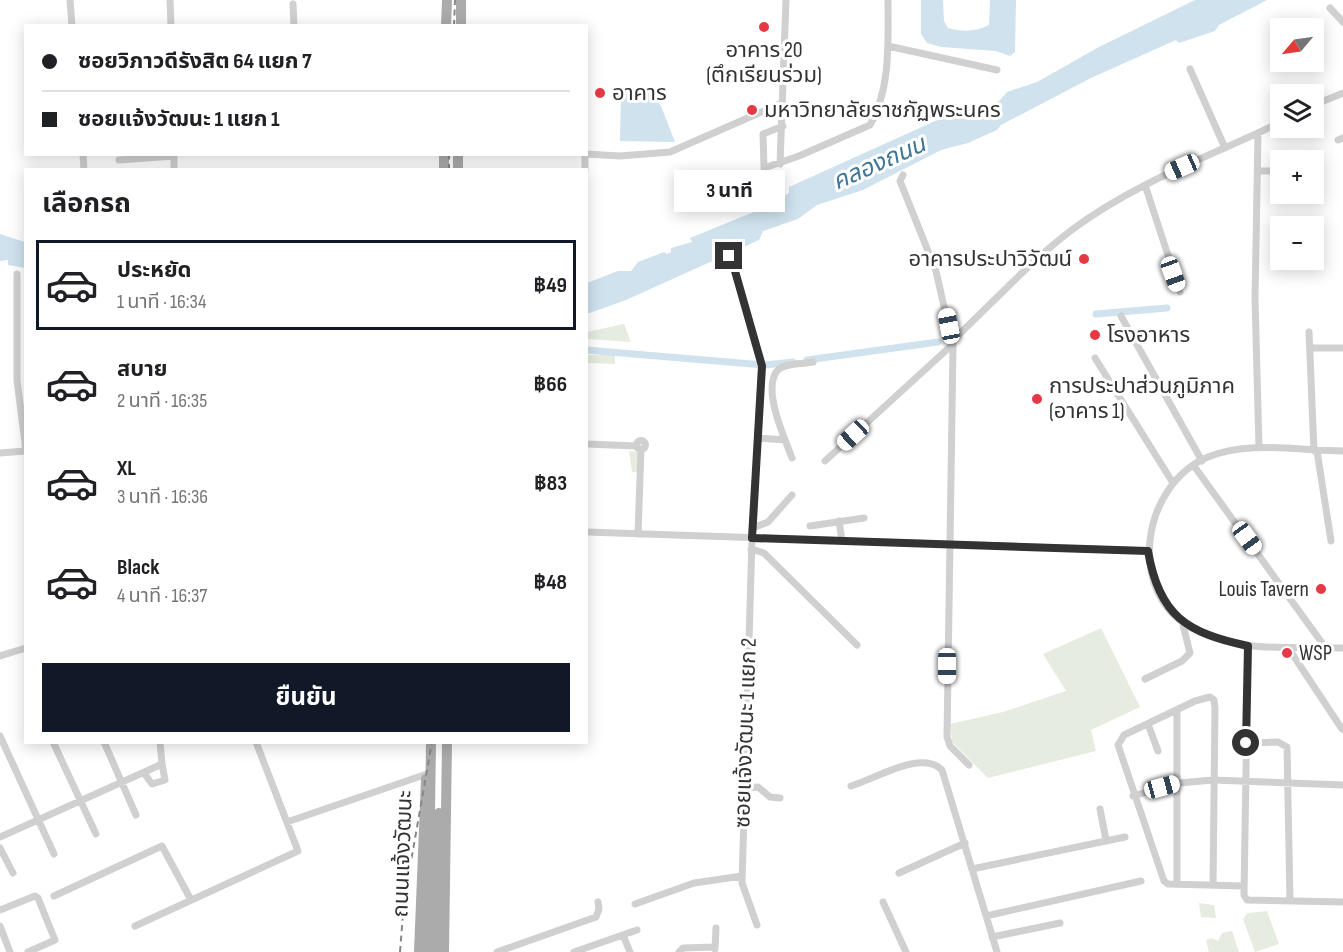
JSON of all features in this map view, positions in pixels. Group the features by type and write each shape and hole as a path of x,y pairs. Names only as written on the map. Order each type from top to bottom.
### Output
{"main road":[{"path":"446,24 447,0"},
{"path":"461,24 462,0"},
{"name":"ถนนแจ้งวัฒนะ","path":"431,744 436,952"},
{"name":"ถนนแจ้งวัฒนะ","path":"444,952 447,744"},
{"name":"ถนนแจ้งวัฒนะ","path":"419,952 427,774 430,758"},
{"name":"ถนนแจ้งวัฒนะ","path":"428,952 434,842 446,765"}],"street":[{"path":"70,0 72,24"},
{"path":"170,0 171,24"},
{"path":"780,164 786,0"},
{"path":"783,126 763,134 764,168 780,164 870,125 881,99 888,46 888,0"},
{"path":"293,4 294,24"},
{"path":"1330,8 1343,22"},
{"path":"888,46 997,69"},
{"path":"1190,69 1225,148"},
{"path":"1324,101 1342,94"},
{"path":"588,154 620,156 669,152 782,103"},
{"path":"825,461 953,343 1038,258 1075,228 1145,185 1270,127"},
{"path":"1258,133 1255,302 1259,448"},
{"path":"119,160 163,156"},
{"path":"1258,171 1270,171"},
{"path":"903,175 900,181 936,271 953,343 955,385 949,543 946,737 950,746 969,765"},
{"path":"1145,185 1180,292"},
{"name":"ซอยแจ้งวัฒนะ 1 แยก 2","path":"729,256 761,362 751,549 742,876 743,889 758,925"},
{"path":"17,274 17,380 24,435"},
{"path":"1121,316 1202,461"},
{"path":"1309,332 1316,451 1330,541"},
{"path":"1310,348 1343,348"},
{"path":"1095,358 1173,483"},
{"path":"792,458 775,410 772,393 774,377 776,371 784,367 813,362"},
{"path":"758,438 785,440"},
{"path":"588,444 639,447 638,534"},
{"path":"1343,451 1242,448 1202,461 1173,483 1154,518 1148,551 1155,585 1168,606 1182,621 1213,639 1248,646 1289,649 1343,648"},
{"path":"0,453 24,451"},
{"path":"1194,466 1325,647"},
{"path":"753,528 768,522 792,495"},
{"path":"810,525 864,518"},
{"path":"839,521 842,541"},
{"path":"588,532 1148,551"},
{"path":"751,549 764,553 857,645"},
{"path":"1145,679 1182,661 1190,653 1182,621"},
{"path":"1248,646 1244,886 1247,900 1343,902"},
{"path":"0,656 24,649"},
{"path":"1289,649 1342,729"},
{"path":"1212,885 1214,700 1204,697 1124,735 1118,745 1133,796 1164,881 1168,884 1244,886"},
{"path":"1176,884 1179,783 1177,710"},
{"path":"1148,724 1158,752"},
{"path":"0,736 54,854"},
{"path":"1246,743 1278,742 1287,747 1290,901"},
{"path":"54,744 96,834"},
{"path":"105,744 136,815"},
{"path":"144,772 152,784 165,780 161,744"},
{"path":"135,926 296,853 297,848 257,744"},
{"path":"0,837 162,764"},
{"path":"852,786 874,780 897,767 908,764 938,765 947,780 997,952"},
{"path":"287,822 427,774"},
{"path":"1133,796 1179,783 1213,780 1343,785"},
{"path":"745,788 762,788 770,797 780,798"},
{"path":"1100,809 1106,840"},
{"path":"972,869 1125,837"},
{"path":"898,873 965,843"},
{"path":"54,896 162,846 191,900"},
{"path":"0,848 12,873"},
{"path":"635,904 694,883 742,876"},
{"path":"986,916 1141,881"},
{"path":"0,910 35,896 38,898 55,940 28,952"},
{"path":"498,952 596,916 599,909 598,902"},
{"path":"883,902 906,952"},
{"path":"992,937 1060,923"},
{"path":"0,926 10,952"},
{"path":"679,952 683,948 715,950 716,928"},
{"path":"574,952 637,930"},
{"path":"623,935 630,952"}],"shaded area":[{"path":"624,324 631,342 588,339 588,332"},
{"path":"588,355 615,355 615,364 588,363"},
{"path":"629,451 639,452 638,472 632,472"},
{"path":"1101,628 1140,707 1091,730 1096,751 988,778 952,742 950,724 1003,712 1066,691 1043,654"},
{"path":"1199,903 1214,905 1216,918 1201,917"},
{"path":"1267,911 1279,944 1255,952 1243,919 1248,913"},
{"path":"1232,931 1239,952 1209,952 1206,940 1211,938 1218,941 1222,933"}],"water":[{"path":"921,0 943,0 944,21 948,28 964,31 989,25 990,0 1016,0 1015,52 1010,56 996,51 941,47 927,43 921,34"},
{"name":"คลองถนน","path":"1195,0 1267,0 1219,25 1215,31 1179,43 1176,40 1091,78 1001,125 997,130 968,143 941,150 863,190 817,205 798,219 763,231 759,240 626,300 588,314 588,283 618,271 631,271 638,262 664,252 667,254 671,252 671,248 692,242 690,238 768,206 789,193 789,187 935,121 972,109 981,110 999,101 1007,92 1037,82 1099,47"},
{"path":"646,87 661,106 675,142 620,141 621,94"},
{"path":"0,234 24,242 24,268 8,265 8,260 0,261"}],"waterway":[{"path":"1096,314 1167,308"},
{"path":"807,360 938,342"},
{"path":"588,350 765,365 793,362"}],"railway":[{"path":"454,24 455,0"},
{"path":"449,156 449,168"},
{"path":"400,952 404,901 432,744"}],"place":[{"name":"อาคาร 20 (ตึกเรียนร่วม)","path":"764,27"},
{"name":"อาคาร","path":"600,93"},
{"name":"มหาวิทยาลัยราชภัฏพระนคร","path":"752,110"},
{"name":"อาคารประปาวิวัฒน์","path":"1084,259"},
{"name":"โรงอาหาร","path":"1095,335"},
{"name":"การประปาส่วนภูมิภาค (อาคาร 1)","path":"1037,399"},
{"name":"Louis Tavern","path":"1321,589"},
{"name":"WSP","path":"1287,653"}],"route":[{"path":"729,256 762,366 752,538 1005,544 1148,551 1155,585 1168,606 1182,621 1213,639 1248,646 1246,743"}]}
